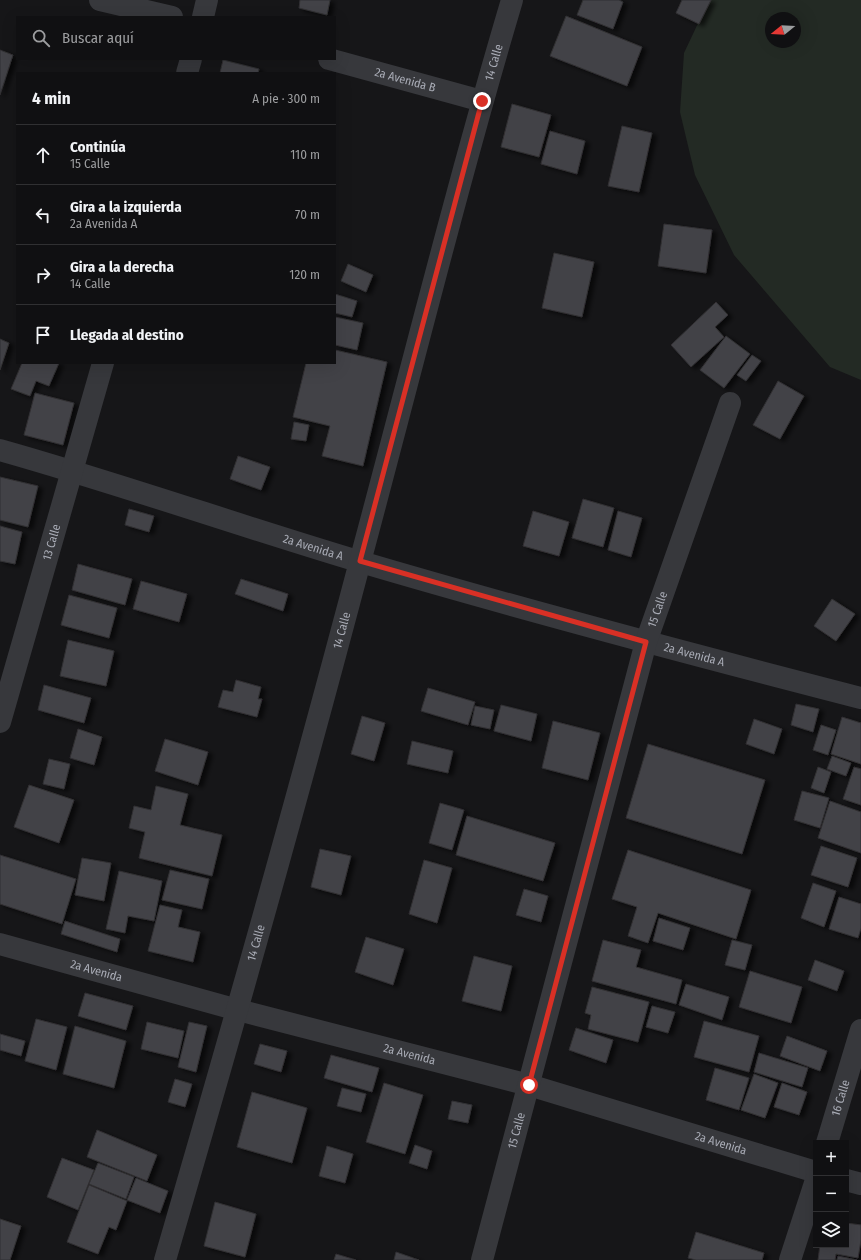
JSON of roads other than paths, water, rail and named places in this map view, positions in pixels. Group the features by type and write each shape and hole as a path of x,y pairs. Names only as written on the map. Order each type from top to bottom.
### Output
{"street":[{"path":"100,0 168,16"},
{"path":"202,16 207,0"},
{"name":"14 Calle","path":"165,1260 238,1010 360,561 482,101 512,0"},
{"path":"187,72 191,60"},
{"name":"2a Avenida B","path":"333,60 482,101"},
{"name":"13 Calle","path":"0,722 103,364"},
{"name":"15 Calle","path":"482,1260 646,642 730,403"},
{"name":"2a Avenida A","path":"0,450 72,470 360,561 646,642 861,698"},
{"name":"2a Avenida","path":"0,944 238,1010 529,1085 813,1171"},
{"name":"16 Calle","path":"828,1140 861,1030"},
{"path":"849,1181 861,1184"},
{"path":"790,1260 813,1189"}]}
